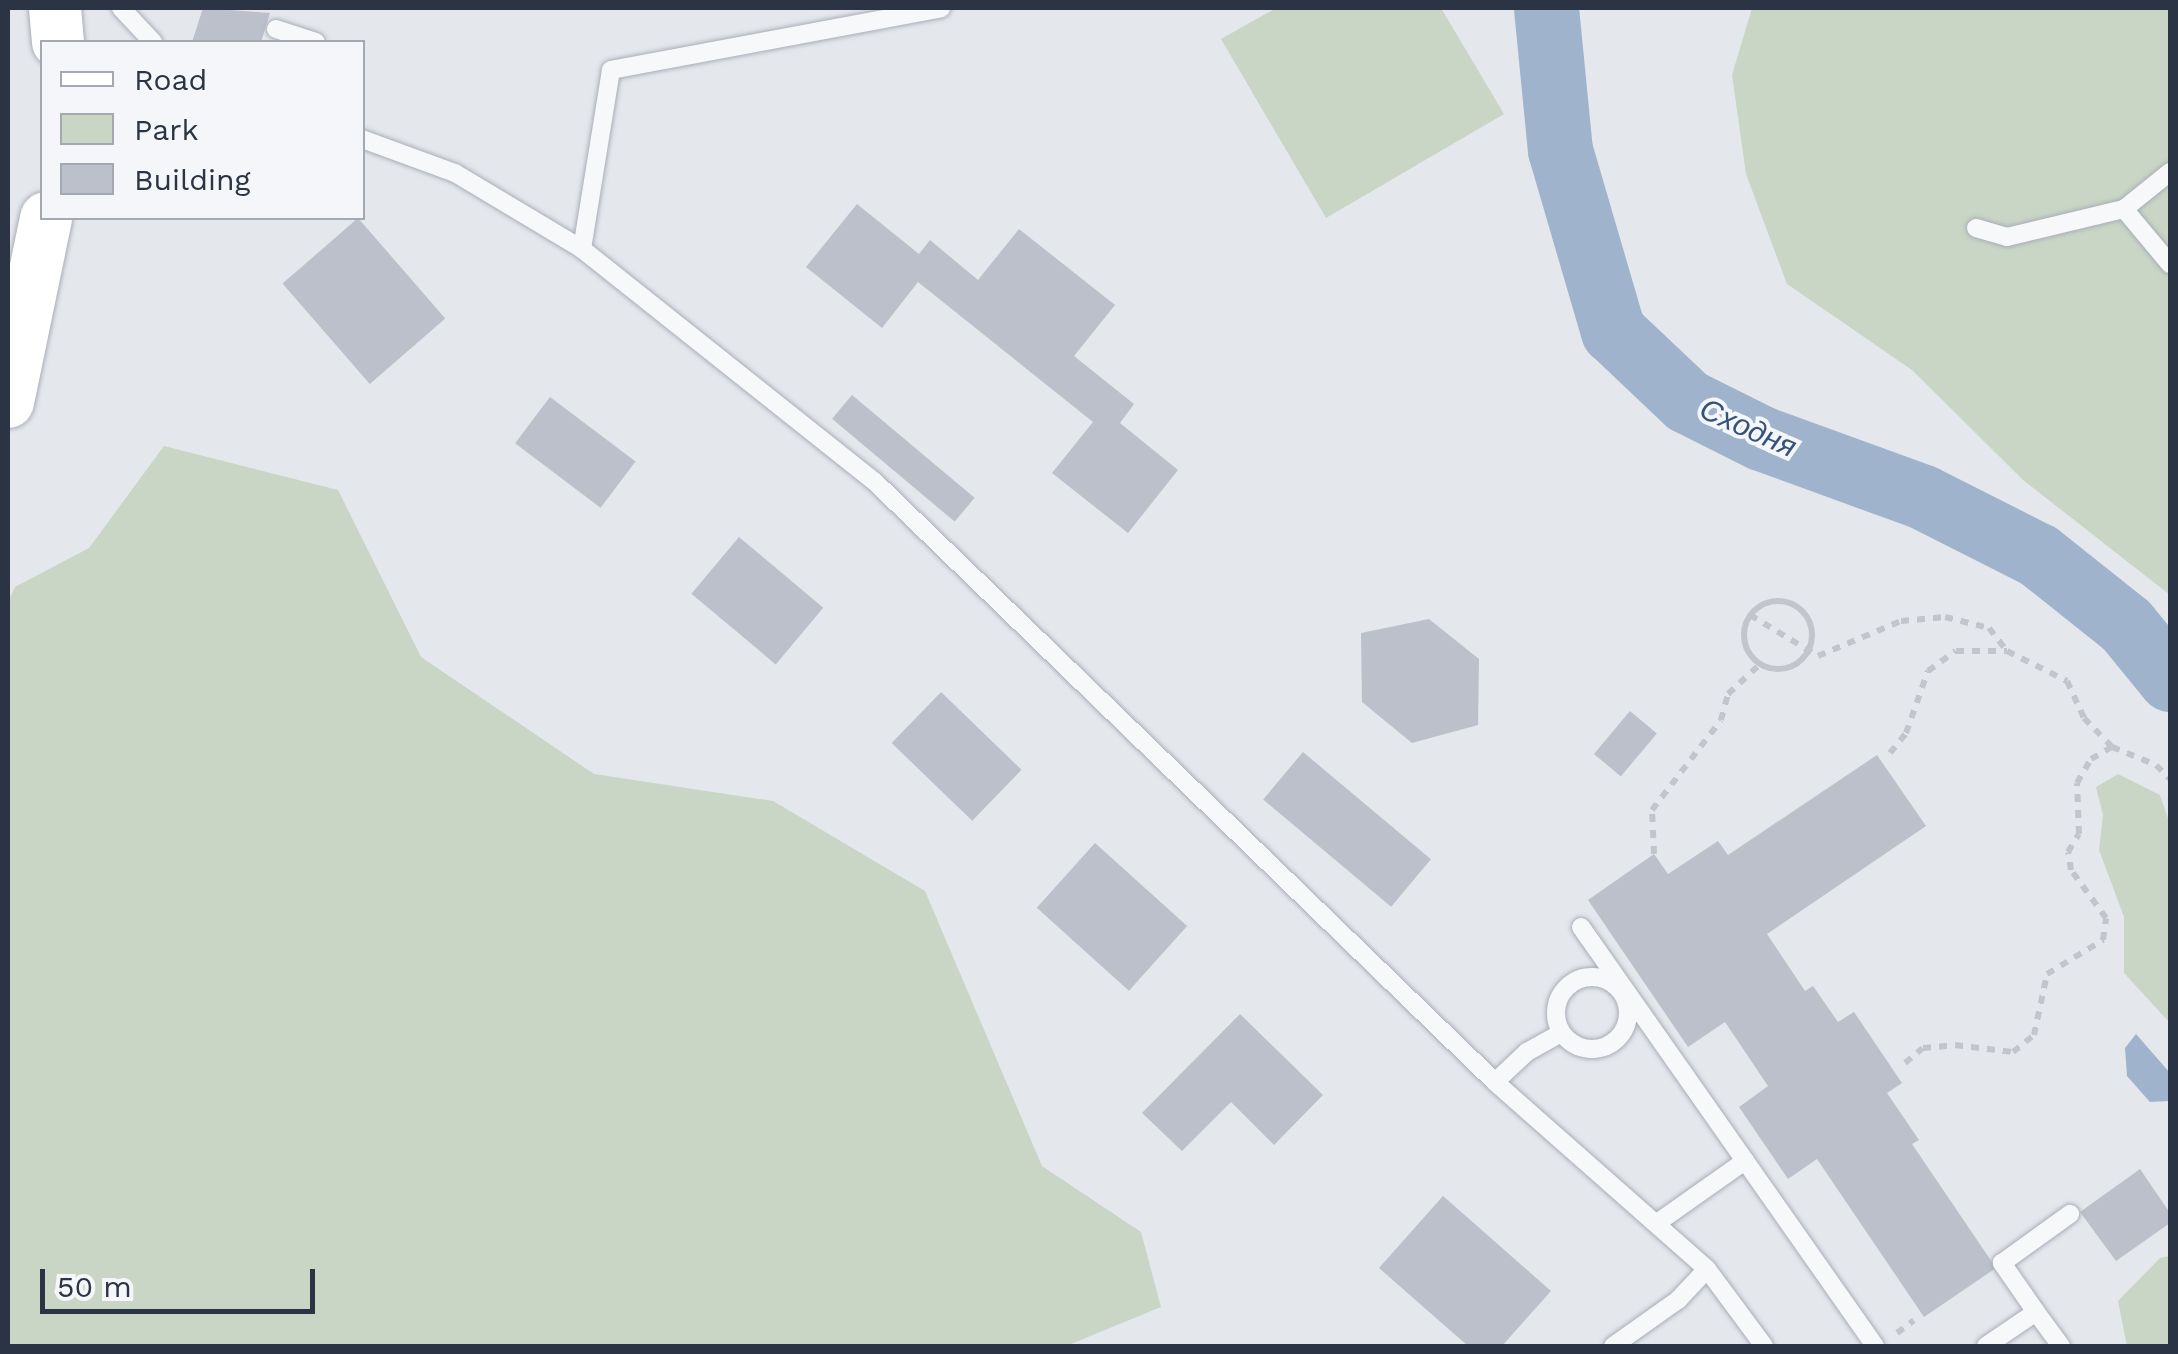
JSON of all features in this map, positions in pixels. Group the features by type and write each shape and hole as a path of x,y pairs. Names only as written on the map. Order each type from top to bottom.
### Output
{"main road":[{"path":"55,8 58,40"},
{"path":"8,402 46,220"}],"lane":[{"path":"121,8 151,40"},
{"path":"582,248 611,70 942,8"},
{"path":"276,29 310,40"},
{"path":"365,140 456,173 582,248 874,481 1495,1082 1707,1269 1764,1346"},
{"path":"1976,228 2006,237 2124,209 2170,172"},
{"path":"2124,209 2170,264"},
{"path":"1581,927 1875,1346"},
{"path":"1600,977 1626,992 1628,1021 1611,1044 1584,1049 1560,1034 1556,1006 1572,982 1600,977"},
{"path":"1495,1082 1560,1034"},
{"path":"1658,1223 1745,1161"},
{"path":"2061,1346 2002,1262 2070,1214"},
{"path":"1612,1346 1678,1300 1707,1269"},
{"path":"1986,1346 2036,1312"}],"path":[{"path":"1750,614 1772,602 1799,608 1812,629 1806,653"},
{"path":"1750,614 1806,653"},
{"path":"1750,614 1745,644 1758,666"},
{"path":"1654,854 1652,810 1721,720 1728,694 1758,666 1787,668 1806,653 1842,650 1901,621 1946,617 1989,628 2007,651 2067,681 2084,718 2112,748 2156,765 2170,779"},
{"path":"1890,753 1906,733 1928,671 1956,652 2007,651"},
{"path":"1905,1063 1922,1048 1955,1044 2013,1052 2034,1035 2048,974 2103,940 2106,918 2071,870 2068,852 2080,834 2077,783 2091,759 2112,748"}],"green space":[{"path":"1276,8 1441,8 1504,114 1326,218 1221,39"},
{"path":"1752,8 2170,8 2170,595 2023,480 1912,370 1787,284 1746,174 1732,75"},
{"path":"164,446 338,490 421,657 594,774 773,801 925,891 1042,1166 1141,1232 1161,1307 1066,1346 8,1346 8,602 15,587 89,548"},
{"path":"2118,774 2160,795 2170,824 2170,1023 2124,973 2124,917 2099,850 2103,815 2096,787"},
{"path":"2170,1256 2170,1346 2127,1346 2118,1301 2160,1258"}],"water":[{"path":"2136,1034 2170,1073 2170,1101 2150,1102 2127,1076 2125,1048"}],"building":[{"path":"203,8 270,13 262,40 193,40"},
{"path":"857,204 919,254 930,240 978,280 1019,229 1115,305 1074,356 1134,404 1120,423 1178,470 1128,533 1052,473 1093,422 918,282 882,328 806,267"},
{"path":"356,220 445,318 370,384 283,284"},
{"path":"852,395 975,498 955,522 832,419"},
{"path":"550,397 635,461 601,508 515,443"},
{"path":"739,537 823,608 776,664 691,594"},
{"path":"1429,619 1479,659 1478,725 1412,743 1362,702 1361,633"},
{"path":"941,692 1022,770 972,821 892,743"},
{"path":"1630,711 1657,733 1621,776 1594,754"},
{"path":"1303,752 1431,859 1391,907 1263,799"},
{"path":"1877,755 1926,826 1767,934 1805,991 1813,986 1838,1022 1854,1012 1902,1083 1887,1093 1919,1140 1912,1144 1996,1268 1924,1317 1817,1159 1788,1179 1739,1107 1768,1086 1725,1022 1688,1047 1588,900 1654,854 1668,874 1718,841 1728,855"},
{"path":"1095,843 1187,926 1129,991 1037,908"},
{"path":"1240,1014 1323,1095 1274,1145 1231,1102 1182,1151 1142,1113"},
{"path":"2140,1169 2170,1213 2170,1223 2116,1261 2080,1212"},
{"path":"1443,1196 1551,1291 1502,1346 1468,1346 1379,1268"}],"waterway":[{"name":"Сходня","path":"1546,8 1560,150 1613,331 1687,401 1761,438 1923,497 2038,555 2126,625 2170,679"}]}
